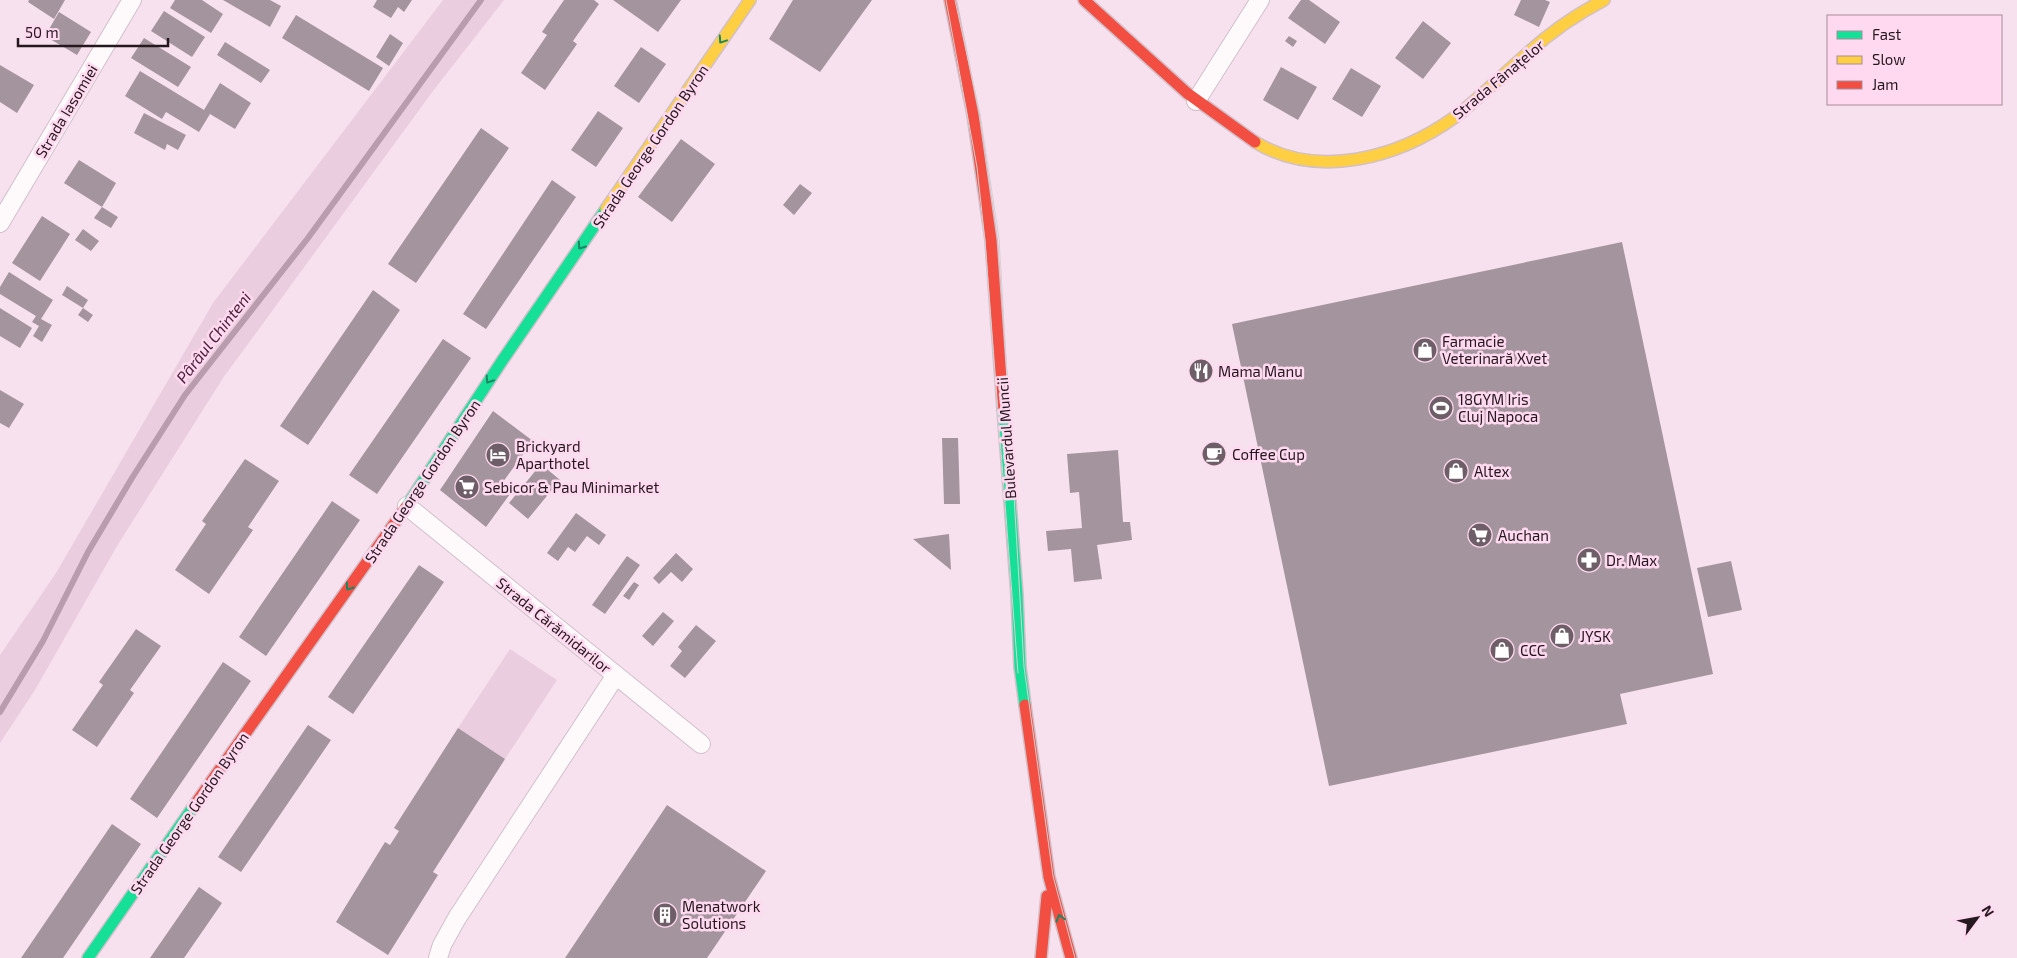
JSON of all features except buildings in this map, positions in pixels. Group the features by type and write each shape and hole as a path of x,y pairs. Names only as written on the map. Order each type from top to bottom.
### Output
{"street":[{"name":"Strada Iasomiei","path":"0,223 132,0"},
{"name":"Strada George Gordon Byron","path":"88,958 407,506 507,354 750,0"},
{"name":"Bulevardul Muncii","path":"950,0 973,115 991,240 1017,595 1020,667 1049,877 1071,958"},
{"name":"Strada Fânațelor","path":"1084,0 1196,101 1260,147 1299,160 1332,164 1384,153 1426,135 1461,112 1581,5 1604,0"},
{"path":"1196,101 1260,0"},
{"name":"Strada Cărămidarilor","path":"407,506 701,744"},
{"path":"438,958 442,945 457,918 616,675"},
{"name":"Bulevardul Muncii","path":"1041,958 1049,877"}],"shaded area":[{"path":"443,0 504,0 433,91 223,378 117,546 35,690 0,743 0,655 56,573 213,303"},
{"path":"510,649 557,680 505,759 458,728"}],"waterway":[{"name":"Pârâul Chinteni","path":"0,712 43,641 88,552 185,395 308,238 481,0"}],"tram line":[{"path":"946,0 977,167 985,241 1018,673"},
{"path":"955,0 980,114 999,238 1024,667 1053,876 1075,958"}],"traffic: fast":[{"path":"406,507 502,361 606,209"},
{"path":"1003,408 1017,595 1020,667 1025,705"},
{"path":"88,958 196,803"}],"traffic: slow":[{"path":"606,209 750,0"},
{"path":"1255,142 1279,154 1305,160 1331,162 1357,159 1409,144 1455,117 1547,37 1574,17 1604,0"}],"traffic: jam":[{"path":"950,0 973,115 991,240 1003,408"},
{"path":"1084,0 1187,93 1255,142"},
{"path":"196,803 406,507"},
{"path":"1025,705 1049,877 1071,958"},
{"path":"1041,958 1047,896"}],"place":[{"name":"Farmacie Veterinară Xvet","path":"1425,350"},
{"name":"Mama Manu","path":"1201,371"},
{"name":"18GYM Iris Cluj Napoca","path":"1441,408"},
{"name":"Coffee Cup","path":"1214,454"},
{"name":"Brickyard Aparthotel","path":"498,455"},
{"name":"Altex","path":"1456,471"},
{"name":"Sebicor & Pau Minimarket","path":"467,487"},
{"name":"Auchan","path":"1480,535"},
{"name":"Dr. Max","path":"1589,560"},
{"name":"JYSK","path":"1562,636"},
{"name":"CCC","path":"1502,650"},
{"name":"Menatwork Solutions","path":"665,915"}]}
